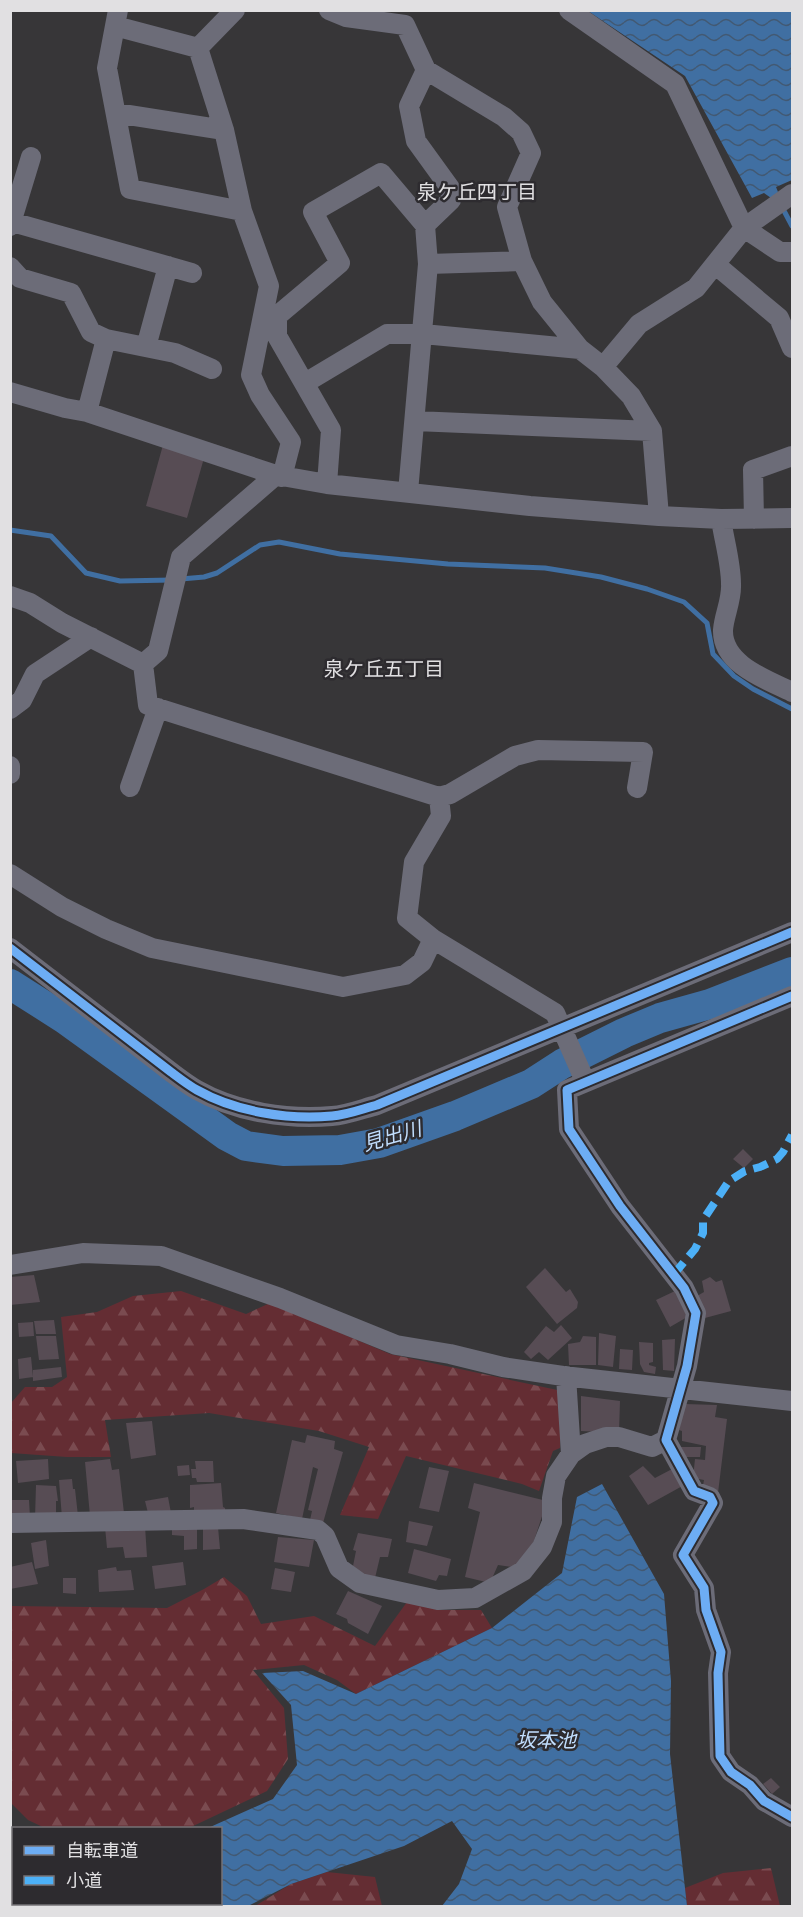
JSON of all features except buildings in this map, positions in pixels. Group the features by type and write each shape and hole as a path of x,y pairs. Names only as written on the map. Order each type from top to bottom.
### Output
{"street":[{"path":"198,48 235,10"},
{"path":"329,10 346,16 408,18 426,70 504,117 521,132 531,153 507,207 522,261 542,302 580,349 603,367 631,396 652,431 659,516"},
{"path":"568,10 675,84 744,228 780,252 792,252"},
{"path":"198,48 116,18 107,68 130,189 242,211"},
{"path":"143,664 158,651 181,557 279,476 291,442 260,395 251,375 269,286 242,211 225,130 198,48"},
{"path":"425,225 451,200 450,188 416,141 409,106 426,70"},
{"path":"116,113 225,130"},
{"path":"31,157 11,224 192,273"},
{"path":"327,484 331,430 277,336 277,316 340,263 313,212 381,173 425,225 428,264 408,492"},
{"path":"603,367 639,324 696,288 744,228 792,195"},
{"path":"428,264 522,261"},
{"path":"716,265 779,318 792,348"},
{"path":"146,347 168,266"},
{"path":"10,267 20,278 70,293 90,332 106,339 175,353 212,369"},
{"path":"305,383 387,334 423,334 580,349"},
{"path":"87,412 106,339"},
{"path":"10,392 87,412 279,476 327,484 530,506 659,516 721,519 792,518"},
{"path":"415,421 652,431"},
{"path":"753,519 753,470 792,456"},
{"path":"721,519 731,584 729,610 723,630 725,644 735,660 792,693"},
{"path":"10,596 30,603 62,623 143,664"},
{"path":"10,709 22,700 35,674 91,637"},
{"path":"143,664 148,705 439,797 450,794 515,756 538,750 642,752 637,788"},
{"path":"130,787 158,708"},
{"path":"10,766 10,774"},
{"path":"439,797 441,816 414,862 407,918 433,939 555,1013 585,1081"},
{"path":"10,874 62,907 152,948 343,987 405,975 422,962 433,939"},
{"path":"10,948 198,1091 229,1104 270,1114 298,1117 334,1116 377,1105 792,932"},
{"path":"792,996 567,1090 570,1129 620,1206 684,1288 696,1313 687,1366 678,1389 666,1440 694,1491 710,1497 713,1503 683,1555 704,1588 706,1610 721,1652 718,1673 720,1756 731,1772 750,1785 764,1801 792,1816"},
{"path":"10,1265 83,1253 161,1256 280,1298 396,1345 450,1354 503,1367 566,1376 792,1401"},
{"path":"566,1376 571,1454"},
{"path":"10,1523 243,1519 318,1530 325,1536 339,1568 360,1583 438,1600 476,1598 523,1571 542,1547 552,1522 552,1498 556,1476 571,1454 585,1444 606,1437 619,1437 652,1447 666,1440"}],"green space":[{"path":"181,1291 246,1314 270,1303 390,1354 562,1391 560,1448 553,1451 539,1491 522,1484 406,1456 378,1519 340,1515 369,1447 319,1431 209,1413 105,1420 111,1457 11,1453 11,1403 25,1387 52,1387 67,1377 61,1317 97,1312 133,1296"},
{"path":"224,1577 247,1596 261,1624 314,1616 375,1646 407,1602 439,1610 481,1610 492,1628 356,1694 337,1680 304,1665 253,1670 284,1708 288,1759 267,1791 191,1827 43,1827 28,1820 11,1803 10,1606 167,1608"},
{"path":"771,1868 780,1906 687,1906 685,1888 723,1873"},
{"path":"327,1872 375,1877 382,1906 255,1906 291,1884"}],"water":[{"path":"588,11 792,11 792,180 776,187 778,192 771,198 764,193 752,198 685,76"},
{"name":"坂本池","path":"602,1484 664,1594 671,1681 670,1754 687,1906 442,1906 459,1884 472,1849 452,1821 404,1846 291,1884 248,1906 52,1906 222,1905 222,1827 210,1827 273,1799 297,1765 291,1705 262,1673 303,1671 356,1694 492,1628 562,1573 577,1497"}],"waterway":[{"path":"782,207 792,226"},
{"path":"10,530 51,536 86,573 120,581 172,580"},
{"path":"181,579 204,577 217,573 260,545 279,542 340,554 448,564 545,568 601,577 684,602 707,623 713,654 734,676 753,689 792,709"},
{"name":"見出川","path":"10,984 65,1019 227,1136 246,1146 283,1151 340,1150 379,1143 455,1116 531,1084 562,1064 660,1018 710,1004 792,972"}],"marked path":[{"path":"674,1274 695,1249 703,1233 703,1220 729,1181 745,1171 777,1159 792,1135"}],"cycle path":[{"path":"10,948 197,1090 212,1098 245,1109 280,1115 315,1117 343,1114 377,1105 792,932"},
{"path":"792,996 567,1090 569,1129 620,1206 684,1288 696,1313 687,1366 666,1440 694,1491 710,1497 713,1503 683,1555 704,1588 706,1610 721,1652 718,1673 720,1756 731,1772 750,1785 764,1801 792,1817"}],"district":[{"name":"泉ケ丘四丁目","path":"477,192"},
{"name":"泉ケ丘五丁目","path":"384,669"}]}
